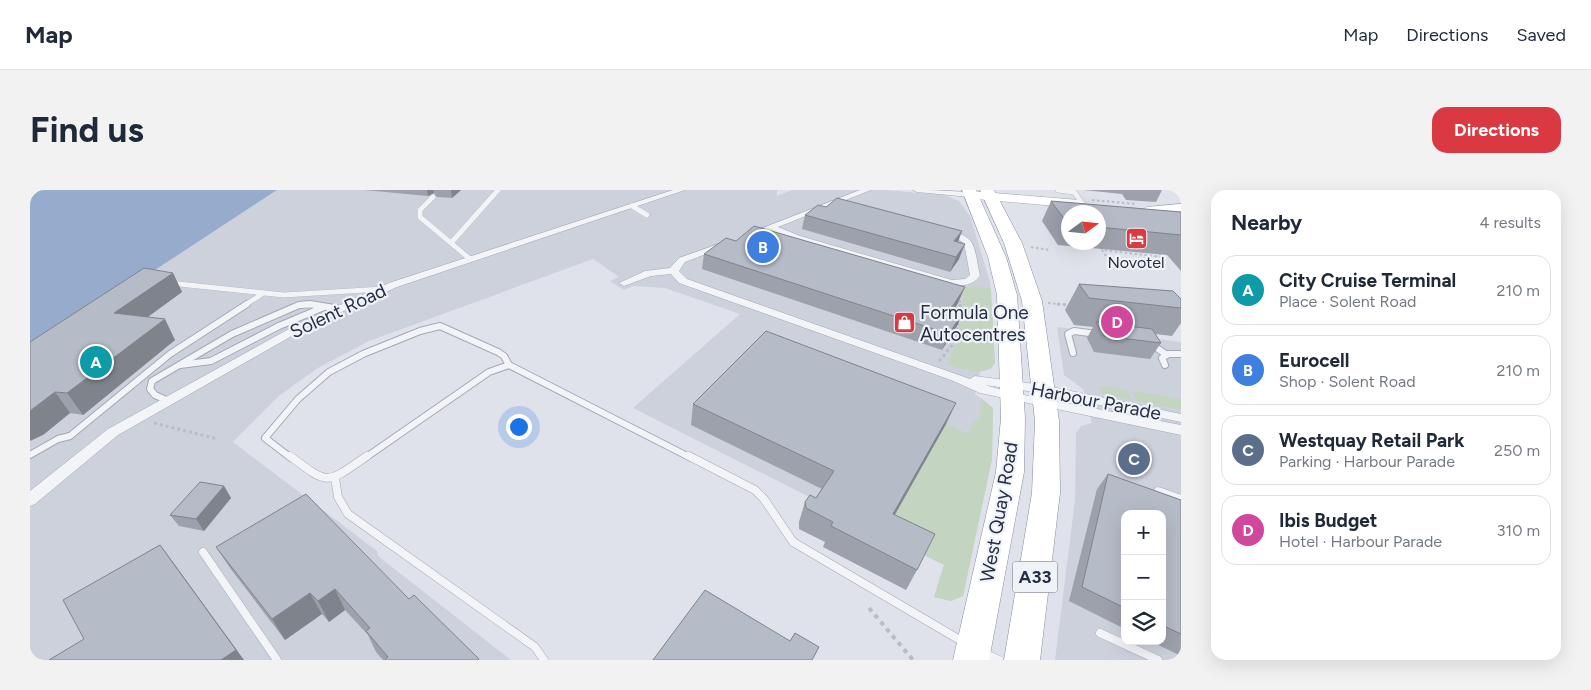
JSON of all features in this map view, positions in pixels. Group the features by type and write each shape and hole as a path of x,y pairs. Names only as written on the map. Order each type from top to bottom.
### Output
{"highway":[{"name":"West Quay Road","path":"979,193 999,215 1013,243 1032,301 1044,397 1048,451 1046,493 1022,660"},
{"name":"West Quay Road","path":"979,193 1007,295 1012,391 1010,472 981,656"}],"main road":[{"path":"979,193 1057,196 1089,205"},
{"path":"999,215 1057,196"},
{"path":"1131,209 1180,214"},
{"path":"1147,211 1180,214"}],"street":[{"name":"Solent Road","path":"30,500 84,454 139,415 269,342 384,289 681,190"},
{"path":"624,283 649,273 674,271 676,265 682,260 771,228 866,190"},
{"path":"917,190 979,193"},
{"path":"840,201 855,206"},
{"path":"771,228 797,238 952,283 968,282 975,276 968,242 958,235 932,228"},
{"name":"Harbour Parade","path":"674,271 683,281 956,377 985,390 1012,391 1181,418"},
{"name":"Harbour Parade","path":"1044,397 1181,430"}],"lane":[{"path":"452,243 498,190"},
{"path":"433,197 420,210 420,217 470,259"},
{"path":"632,206 647,215"},
{"path":"164,282 262,294 305,294 384,289"},
{"path":"30,455 58,439 70,436 170,354 262,294"},
{"path":"166,400 150,389 152,382 175,366 232,334 286,309 310,304 340,309"},
{"path":"175,366 211,361 279,326 325,306"},
{"path":"509,365 489,372 335,478 319,478 265,438 298,399 329,372 363,354 420,331 440,326 498,352 504,356 509,365 755,490 764,499 793,542 981,656"},
{"path":"1073,353 1068,334 1074,331 1104,335"},
{"path":"1143,340 1167,355"},
{"path":"1165,365 1162,358 1167,355 1181,354"},
{"path":"335,478 338,497 348,514 534,647 544,660"},
{"path":"1158,491 1181,499"},
{"path":"203,552 277,660"},
{"path":"1100,633 1158,660"}],"path":[{"path":"1031,247 1050,250"},
{"path":"1106,256 1102,250 1162,256 1156,248 1164,248"},
{"path":"932,369 954,343 960,293 952,283"},
{"path":"1042,302 1075,305"},
{"path":"139,415 162,426 218,439"},
{"path":"869,608 913,660"}],"shaded area":[{"path":"277,190 777,190 777,196 792,190 885,190 944,195 959,201 970,216 990,282 995,363 991,369 980,372 975,394 993,408 992,459 963,596 951,601 934,597 944,565 633,408 740,314 665,288 633,286 624,290 610,281 619,277 593,259 369,341 318,368 280,395 233,442 377,551 378,556 511,660 30,660 30,352"},
{"path":"1057,327 1181,342 1181,660 1055,660 1075,500 1076,433 1081,426 1092,423 1083,389 1064,375"}],"green space":[{"path":"975,286 991,289 995,363 990,368 979,371 947,365 954,348 960,321 963,293 959,289"},
{"path":"1099,386 1126,390 1132,400 1102,394"},
{"path":"1132,391 1181,399 1181,410 1137,401"},
{"path":"981,398 993,408 992,459 963,596 951,601 934,597 944,565 896,541 826,491 946,424 969,434 973,423 981,417"}],"water":[{"path":"30,190 277,190 30,352"}],"building":[{"path":"837,198 962,231 954,241 965,244 956,257 805,215 818,205 826,207"},
{"path":"1051,201 1098,205 1061,205 1061,215"},
{"path":"1106,206 1181,212 1181,235 1106,228"},
{"path":"754,226 965,287 952,307 964,310 949,334 704,254 726,238 736,241"},
{"path":"144,268 173,273 114,313 165,319 67,393 55,392 30,411 30,342"},
{"path":"1079,284 1173,291 1181,299 1181,308 1089,298"},
{"path":"1096,322 1152,329 1161,343 1104,336"},
{"path":"766,331 956,403 893,514 935,534 917,570 831,526 833,522 806,508 805,502 810,495 816,498 834,471 693,404"},
{"path":"1108,474 1181,500 1181,634 1166,627 1166,510 1121,510 1121,606 1082,587"},
{"path":"200,482 224,486 196,519 170,515"},
{"path":"306,494 409,599 414,595 479,659 385,660 388,657 366,631 370,628 335,589 318,601 310,593 272,619 216,547"},
{"path":"160,545 236,650 221,660 49,660 84,639 63,600"},
{"path":"705,590 790,641 795,633 819,647 812,660 653,660"}],"place":[{"name":"Novotel","path":"1136,238"},
{"name":"Eurocell","path":"763,247"},
{"name":"Ibis Budget","path":"1117,322"},
{"name":"Formula One Autocentres","path":"904,323"},
{"name":"City Cruise Terminal","path":"96,362"},
{"name":"Westquay Retail Park","path":"1134,459"}]}
